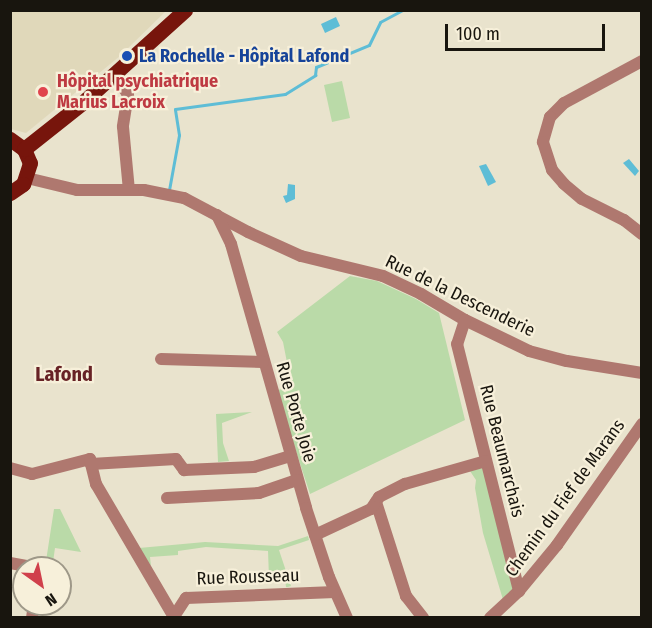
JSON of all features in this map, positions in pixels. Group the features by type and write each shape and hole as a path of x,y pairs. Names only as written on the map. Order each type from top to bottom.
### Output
{"main road":[{"path":"24,149 114,75 185,10"},
{"path":"10,139 24,149 30,163 27,178 23,184 10,193"}],"street":[{"path":"642,61 564,103 550,117 543,142 552,170 564,184 582,199 624,220 642,234"},
{"path":"114,75 128,94 123,127 129,190"},
{"name":"Rue de la Descenderie","path":"27,178 76,190 129,190 184,198 301,256 383,276 529,351 567,361 642,373"},
{"name":"Rue Porte Joie","path":"217,215 231,244 297,480 335,592 347,618"},
{"name":"Rue Beaumarchais","path":"465,320 457,344 519,591"},
{"path":"162,359 263,362"},
{"name":"Chemin du Fief de Marans","path":"490,618 519,591 557,545 642,424"},
{"path":"91,464 176,459 184,471 255,467 290,456"},
{"path":"10,468 32,474 90,459 96,484 173,616"},
{"path":"315,535 371,509 379,497 414,481 486,461"},
{"path":"167,498 259,493 297,480"},
{"path":"376,502 406,596 423,618"},
{"name":"Rue Rousseau","path":"173,616 186,598 335,592"},
{"path":"164,599 186,598"}],"shaded area":[{"name":"Hôpital psychiatrique Marius Lacroix","path":"11,10 166,11 120,56 26,133 11,129"}],"green space":[{"path":"342,81 350,118 332,122 324,85"},
{"path":"350,276 377,281 416,299 439,313 465,420 310,494 276,390 292,388 283,342 277,332"},
{"path":"252,412 222,423 223,443 229,461 218,462 216,414"},
{"path":"486,461 519,591 504,603 483,533 475,488 476,480 470,471"},
{"path":"54,509 60,509 81,552 55,548 54,556 47,556"},
{"path":"308,536 309,540 279,550 291,586 288,587 286,587 285,578 269,578 268,551 206,547 178,551 178,555 150,557 151,566 139,548 205,542 278,546"}],"water":[{"path":"336,17 340,26 325,33 321,24"},
{"path":"629,159 639,171 635,176 623,163"},
{"path":"486,164 496,182 488,186 479,166"},
{"path":"288,184 295,185 295,199 286,203 283,196 287,195"}],"waterway":[{"path":"169,190 179,135 175,109 285,94 315,75 316,67 369,45 380,22 403,10"}],"place":[{"name":"La Rochelle - Hôpital Lafond","path":"127,56"},
{"name":"Hôpital psychiatrique Marius Lacroix","path":"43,92"}],"district":[{"name":"Lafond","path":"64,374"}]}
